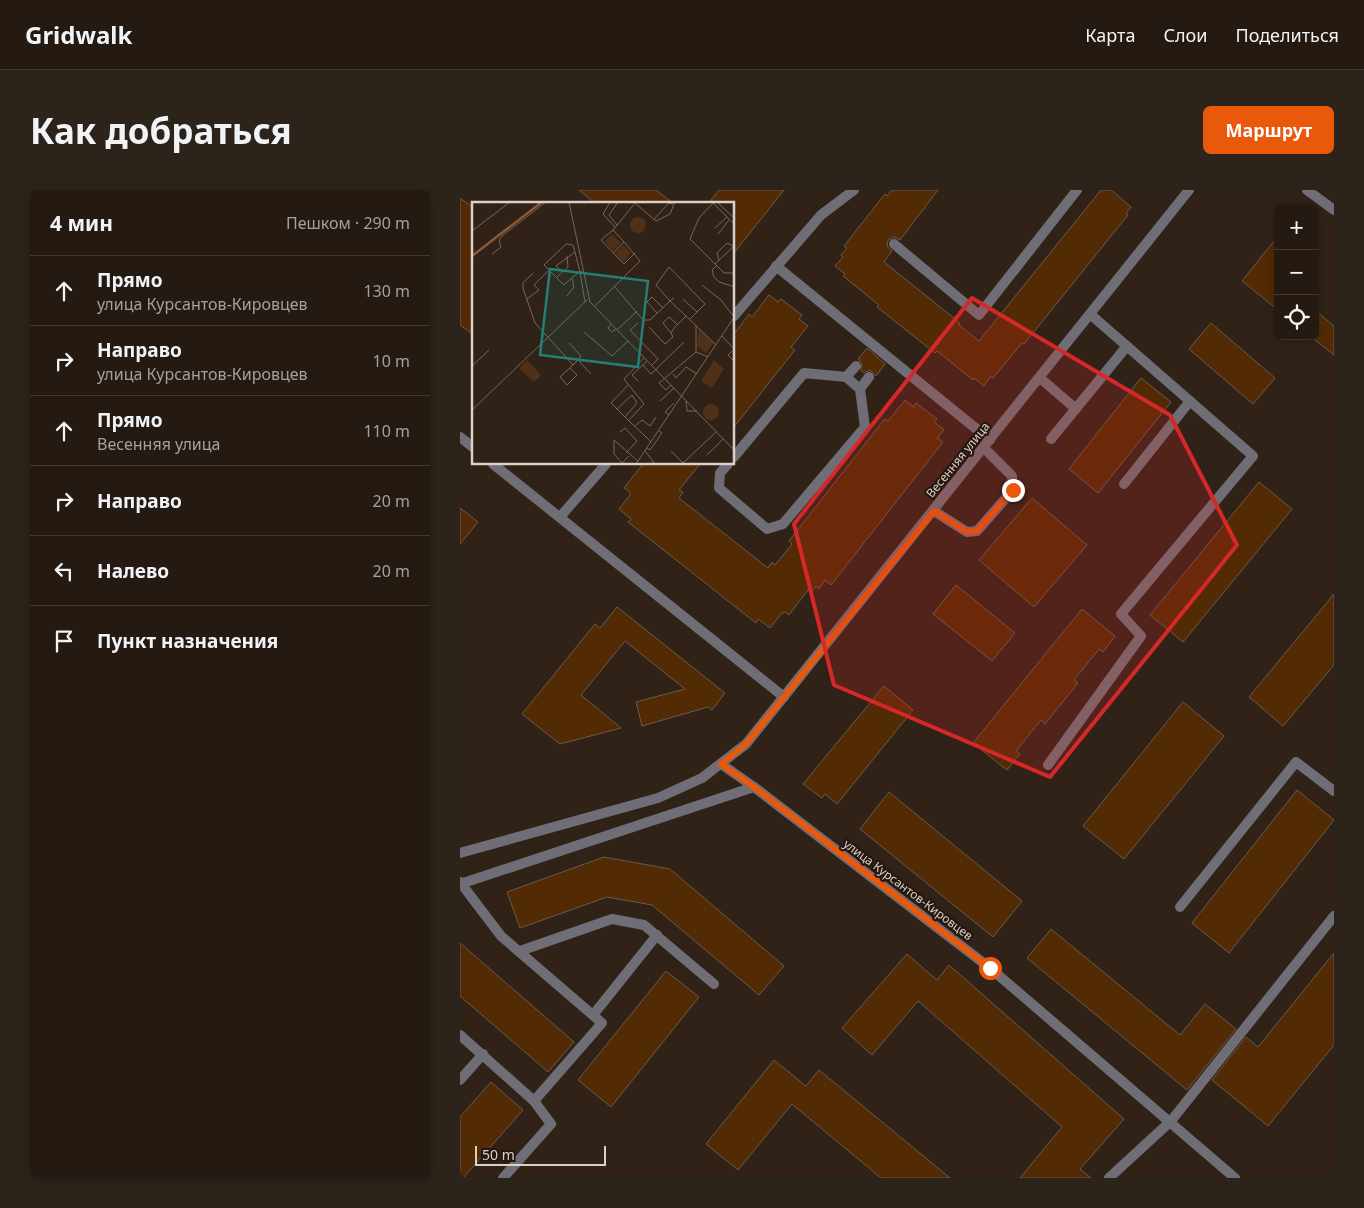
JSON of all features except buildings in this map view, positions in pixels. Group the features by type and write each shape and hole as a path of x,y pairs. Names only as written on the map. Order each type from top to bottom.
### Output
{"street":[{"path":"735,315 821,215 854,190"},
{"path":"894,244 979,315 1077,190"},
{"name":"Весенняя улица","path":"721,764 746,744 1190,190"},
{"path":"1307,190 1334,210"},
{"path":"776,266 987,444 1012,476 1013,490 977,531 967,532 934,511"},
{"path":"1048,765 1141,636 1121,614 1253,456 1090,314"},
{"path":"1051,439 1127,346"},
{"path":"846,377 856,366"},
{"path":"727,465 720,473 719,488 767,529 783,524 865,427 860,389 846,377 804,373 735,455"},
{"path":"860,389 869,377"},
{"path":"1040,378 1076,409"},
{"path":"1124,484 1190,401"},
{"path":"460,437 472,446"},
{"path":"494,465 784,697"},
{"path":"560,517 605,465"},
{"path":"1180,907 1296,762 1334,791"},
{"path":"460,853 658,798 702,778 721,764"},
{"name":"улица Курсантов-Кировцев","path":"721,764 754,787 990,968 1235,1178"},
{"path":"534,1101 602,1023 502,936 460,884 754,787"},
{"path":"1109,1178 1171,1122 1334,916"},
{"path":"520,951 612,919 644,925 714,984"},
{"path":"593,1015 657,935"},
{"path":"460,1035 534,1101 551,1124 503,1178"},
{"path":"460,1080 483,1054"}],"highlighted area":[{"path":"972,298 1170,415 1237,545 1050,777 834,685 794,524"}],"route":[{"path":"990,968 754,787 721,764 746,744 819,656 934,511 967,532 977,531 1013,490"}]}
